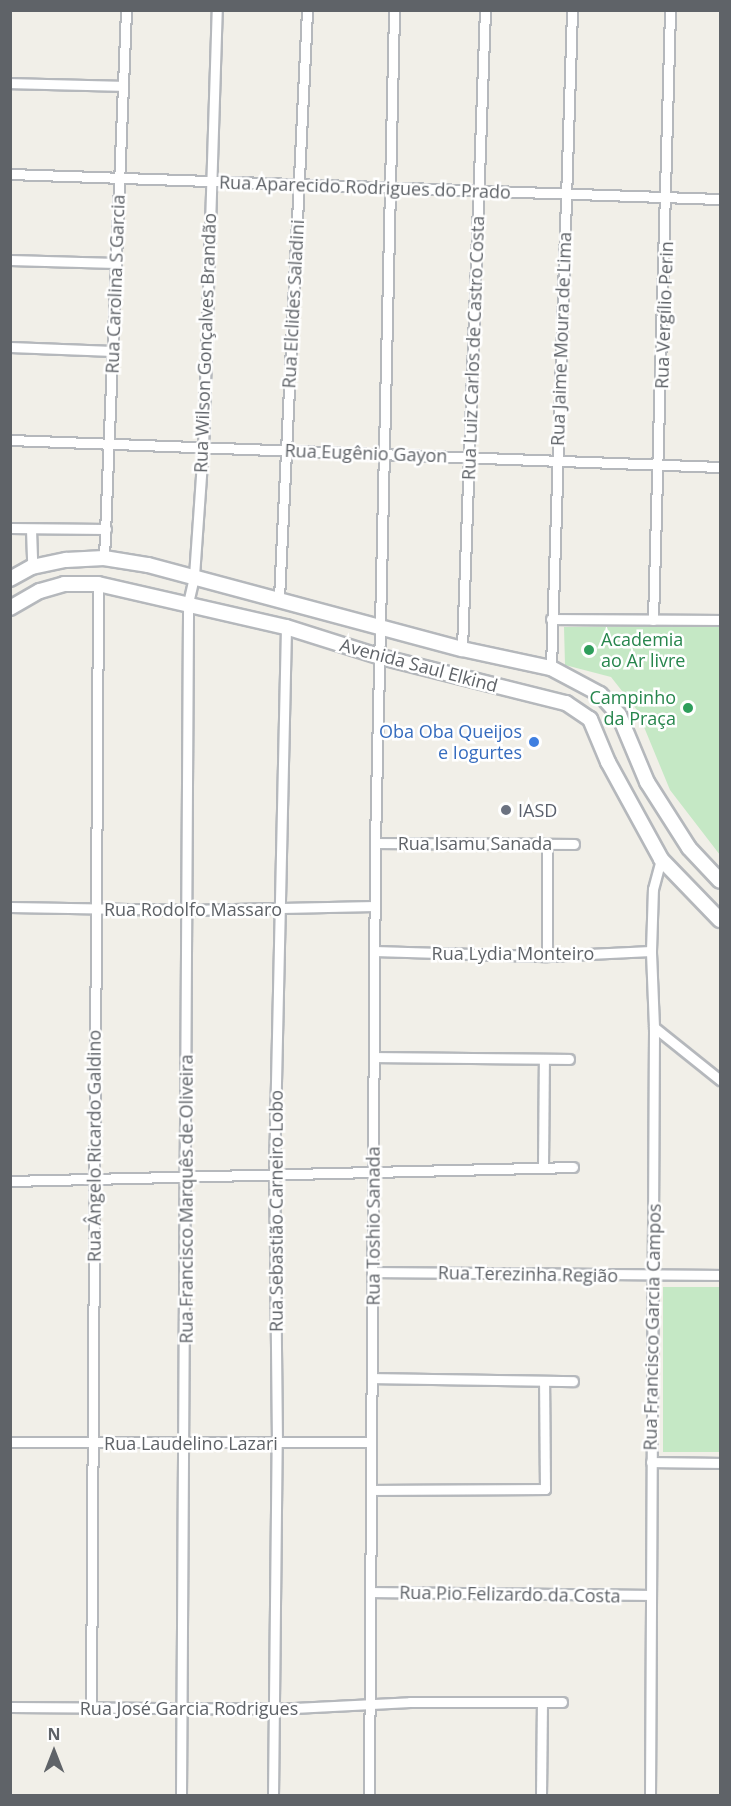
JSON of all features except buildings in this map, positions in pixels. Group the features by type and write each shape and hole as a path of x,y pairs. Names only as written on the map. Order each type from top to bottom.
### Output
{"main road":[{"name":"Avenida Saul Elkind","path":"10,579 32,567 104,558 194,576 462,649 552,668 600,694 619,716 646,782 689,848 719,877"},
{"name":"Avenida Saul Elkind","path":"10,608 40,591 64,584 98,584 286,627 381,657 566,703 590,719 605,754 661,859 720,920"},
{"path":"605,754 630,742"}],"street":[{"name":"Rua Carolina S Garcia","path":"104,558 126,10"},
{"name":"Rua Wilson Gonçalves Brandão","path":"188,603 194,576 203,448 217,10"},
{"name":"Rua Elclides Saladini","path":"279,598 306,10"},
{"name":"Rua Toshio Sanada","path":"369,1796 375,843 381,657 379,627 381,454 394,10"},
{"name":"Rua Luiz Carlos de Castro Costa","path":"462,649 485,10"},
{"name":"Rua Jaime Moura de Lima","path":"552,668 551,619 572,10"},
{"name":"Rua Vergílio Perin","path":"653,620 660,464 669,10"},
{"path":"10,83 123,86"},
{"name":"Rua Aparecido Rodrigues do Prado","path":"10,174 720,199"},
{"path":"10,260 116,263"},
{"path":"10,347 113,351"},
{"name":"Rua Eugênio Gayon","path":"10,440 720,467"},
{"path":"10,528 105,529"},
{"path":"31,529 32,567"},
{"name":"Rua Ângelo Ricardo Galdino","path":"91,1707 98,584"},
{"name":"Rua Francisco Marquês de Oliveira","path":"181,1796 186,1442 188,603"},
{"path":"551,619 720,620"},
{"name":"Rua Sebastião Carneiro Lobo","path":"273,1796 277,1443 274,1173 286,627"},
{"name":"Rua Isamu Sanada","path":"375,843 574,844"},
{"path":"547,844 547,956"},
{"name":"Rua Francisco Garcia Campos","path":"650,1796 654,1027 651,951 653,889 661,859"},
{"name":"Rua Rodolfo Massaro","path":"10,907 187,910 375,906"},
{"name":"Rua Lydia Monteiro","path":"374,951 547,956 651,951"},
{"path":"654,1027 720,1080"},
{"path":"374,1057 569,1059"},
{"path":"543,1166 544,1059"},
{"path":"10,1181 573,1167"},
{"name":"Rua Terezinha Região","path":"372,1272 720,1275"},
{"path":"372,1378 573,1381"},
{"path":"371,1490 545,1489 544,1381"},
{"name":"Rua Laudelino Lazari","path":"10,1442 371,1443"},
{"path":"651,1462 720,1463"},
{"name":"Rua Pio Felizardo da Costa","path":"370,1592 651,1595"},
{"name":"Rua José Garcia Rodrigues","path":"10,1707 274,1708 368,1707 410,1702 561,1702"},
{"path":"541,1796 542,1702"}],"green space":[{"path":"720,626 720,855 670,790 637,710 611,677 565,665 564,627"},
{"path":"663,1287 720,1287 720,1452 663,1452"}],"place":[{"name":"Academia ao Ar livre","path":"589,650"},
{"name":"Campinho da Praça","path":"688,708"},
{"name":"Oba Oba Queijos e Iogurtes","path":"534,742"},
{"name":"IASD","path":"506,810"}]}
